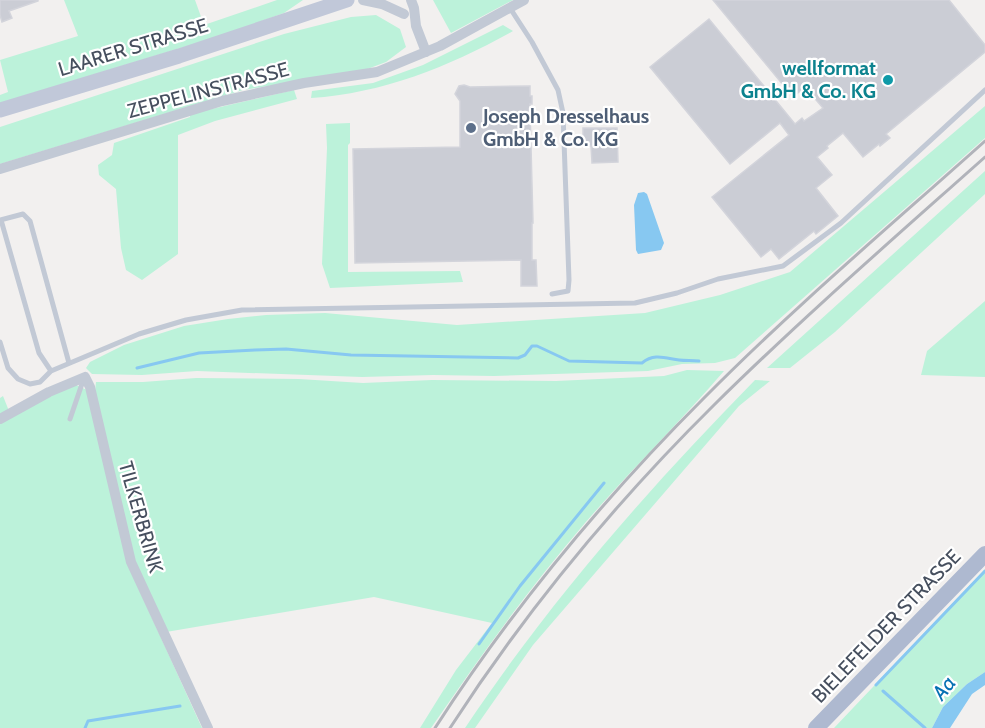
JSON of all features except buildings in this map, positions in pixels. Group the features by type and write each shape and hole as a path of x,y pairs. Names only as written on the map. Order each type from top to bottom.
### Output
{"main road":[{"name":"LAARER STRASSE","path":"0,110 179,56 347,0"},
{"name":"BIELEFELDER STRASSE","path":"816,728 985,554"}],"street":[{"path":"363,0 382,4 404,14 416,26"},
{"path":"398,0 404,14"},
{"path":"411,0 416,26 426,52"},
{"name":"ZEPPELINSTRASSE","path":"0,169 222,101 304,83 377,72 426,52 524,0"},
{"path":"0,419 49,392 85,377"},
{"name":"TILKERBRINK","path":"85,377 90,387 131,562 208,728"}],"lane":[{"path":"510,8 532,42 558,90 563,113 569,279 567,291 552,294"},
{"path":"0,342 8,368 18,379 30,384 40,382 51,371 139,334 186,320 242,310 635,303 677,293 718,279 783,266 841,224 985,90"},
{"path":"51,371 39,353 1,220 23,214 30,221 69,363"},
{"path":"70,419 85,377"}],"green space":[{"path":"64,0 195,0 204,25 277,0 303,0 284,13 217,37 0,103 0,95 8,92 0,60 78,36"},
{"path":"433,0 513,0 451,33"},
{"path":"376,15 400,29 406,47 386,62 362,71 243,90 0,164 0,127 284,34 351,17"},
{"path":"503,25 513,31 465,56 416,76 364,90 311,98 312,91 373,83 423,65"},
{"path":"294,90 297,99 215,121 178,135 178,254 142,280 126,270 121,248 116,189 99,175 98,165 112,155 114,143 190,117 190,114"},
{"path":"985,106 985,138 735,358 715,363 682,364 648,371 494,376 362,377 197,371 142,375 92,374 86,368 90,362 124,345 184,326 228,319 325,313 457,325 645,313 720,295 790,272"},
{"path":"350,123 348,272 460,271 463,282 330,288 322,264 326,124"},
{"path":"985,171 985,194 835,332 790,368 767,368"},
{"path":"985,301 985,377 921,375 927,351"},
{"path":"687,370 724,371 564,548 505,624 431,728 420,728 456,670 492,623 374,597 166,632 134,560 95,391 96,382 143,382 196,378 299,379 363,383 432,380 556,381 664,376"},
{"path":"755,380 770,381 739,406 533,645 475,728 465,728 531,636 602,547 677,462"},
{"path":"74,384 87,390 127,563 202,728 0,728 0,398 3,396 11,416"},
{"path":"985,569 985,672 967,684 943,707 932,728 834,728"}],"water":[{"path":"638,193 647,194 664,243 661,250 638,254 634,205"},
{"path":"985,672 985,685 972,694 950,728 932,728 943,707 967,684"}],"waterway":[{"path":"137,368 199,353 286,349 351,355 518,358 525,355 532,346 537,346 569,361 642,363 651,358 660,357 699,361"},
{"path":"479,644 520,586 604,483"},
{"path":"876,685 985,571"},
{"path":"883,691 925,728"},
{"path":"85,728 88,721 180,706"}],"railway":[{"path":"435,728 495,640 561,556 667,436 772,332 985,141"},
{"path":"450,728 540,601 607,520 677,442 780,342 985,157"}],"place":[{"name":"wellformat GmbH & Co. KG","path":"888,80"},
{"name":"Joseph Dresselhaus GmbH & Co. KG","path":"471,128"}],"water label":[{"name":"Aa","path":"944,688"}]}
